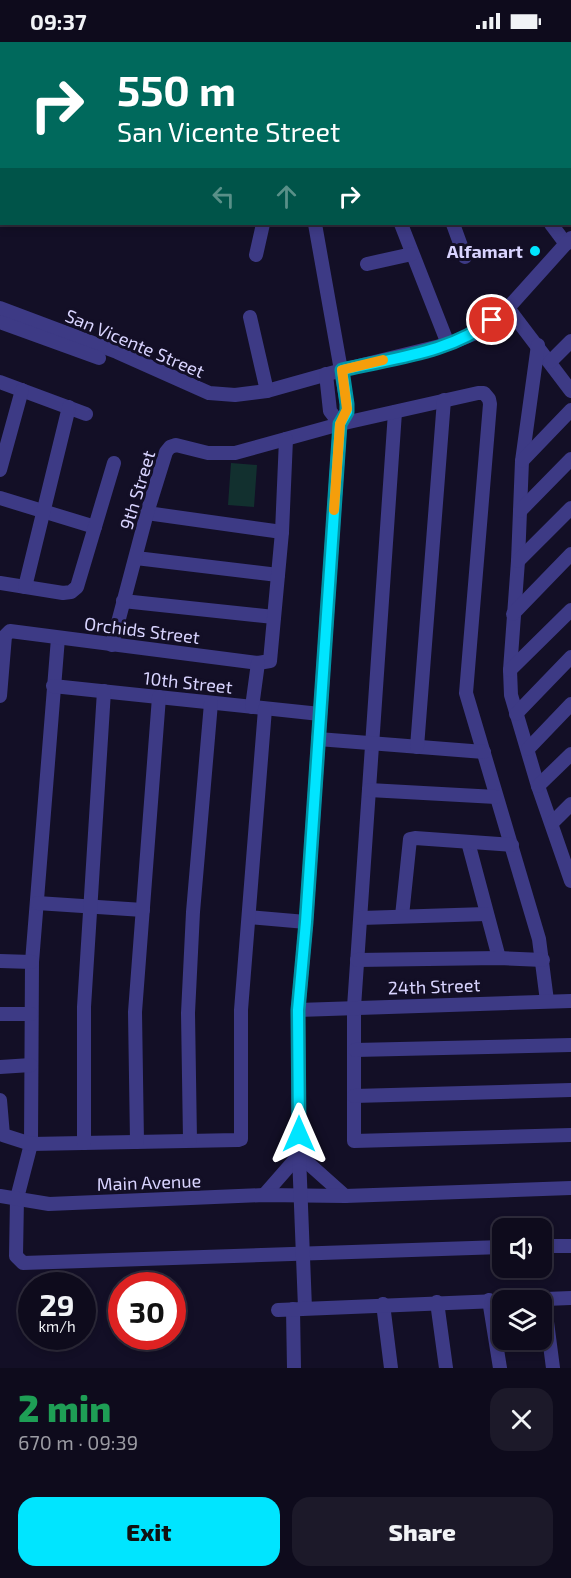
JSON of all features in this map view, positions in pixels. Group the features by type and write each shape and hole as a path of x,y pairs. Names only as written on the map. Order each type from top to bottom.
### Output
{"street":[{"path":"256,255 264,225"},
{"path":"315,225 347,404 347,412 334,414"},
{"path":"401,225 448,344"},
{"path":"453,225 465,257"},
{"path":"552,225 568,241"},
{"name":"San Vicente Street","path":"0,308 117,352 209,393 235,395 267,391 448,344 476,333 508,308 568,241"},
{"path":"367,264 412,254"},
{"path":"508,308 571,391"},
{"path":"250,317 267,391"},
{"path":"0,322 99,358"},
{"path":"550,362 571,341"},
{"path":"538,345 522,461 510,670 511,694 538,786 571,881"},
{"path":"294,1368 303,1256 299,1155 298,1010 320,714 334,414 326,374"},
{"path":"0,382 87,414"},
{"path":"0,470 22,390"},
{"name":"9th Street","path":"112,645 147,513 166,452 170,447 176,445 208,453 235,453 286,439 334,414 396,412 484,393 490,404 466,693 483,752"},
{"path":"417,747 444,400"},
{"path":"25,587 69,407"},
{"path":"522,461 571,410"},
{"path":"396,412 354,1006 354,1141 571,1136"},
{"path":"0,1100 3,1135 31,1144 238,1140 242,1136 242,1010 259,708 264,662 274,617 282,532 286,439"},
{"path":"520,511 571,459"},
{"path":"0,583 63,593 71,592 77,587 114,464"},
{"path":"0,498 95,527"},
{"path":"518,561 571,508"},
{"path":"147,513 282,532"},
{"path":"513,614 571,555"},
{"path":"136,558 278,575"},
{"path":"123,601 274,617"},
{"path":"510,670 571,610"},
{"name":"Orchids Street","path":"0,696 5,636 10,631 264,662"},
{"path":"57,638 32,962 31,1144 16,1198 16,1256 23,1263 492,1248"},
{"path":"516,714 571,657"},
{"name":"10th Street","path":"53,686 320,714"},
{"path":"84,1143 84,1007 104,692"},
{"path":"137,1142 135,1012 159,697"},
{"path":"190,1140 188,1013 193,912 211,703"},
{"path":"528,749 571,704"},
{"path":"318,739 483,752 539,939 547,1001"},
{"path":"538,786 571,754"},
{"path":"369,790 496,797"},
{"path":"552,823 571,804"},
{"path":"402,916 410,839 512,845"},
{"path":"468,842 499,958"},
{"path":"37,903 143,910"},
{"path":"361,918 486,914"},
{"path":"249,917 306,922"},
{"path":"357,960 499,958 543,960"},
{"path":"0,961 32,962"},
{"name":"24th Street","path":"298,1010 354,1006 571,1001"},
{"path":"0,1014 31,1014"},
{"path":"355,1050 571,1045"},
{"path":"0,1067 32,1065"},
{"path":"354,1096 571,1090"},
{"path":"264,1195 299,1155"},
{"path":"299,1155 345,1196"},
{"name":"Main Avenue","path":"0,1196 49,1204 264,1195 345,1196 571,1188"},
{"path":"552,1246 571,1246"},
{"path":"552,1299 571,1298"},
{"path":"489,1300 500,1368"},
{"path":"278,1310 492,1300"},
{"path":"437,1302 446,1368"},
{"path":"383,1304 391,1368"},
{"path":"551,1350 553,1368"}],"green space":[{"path":"231,463 257,465 254,507 228,505"}],"slow traffic":[{"path":"334,510 340,424 347,412 342,370 383,360"}],"place":[{"name":"Alfamart","path":"535,251"}],"route":[{"path":"299,1134 298,1010 340,424 347,412 342,370 448,344 476,333 492,320"}]}
